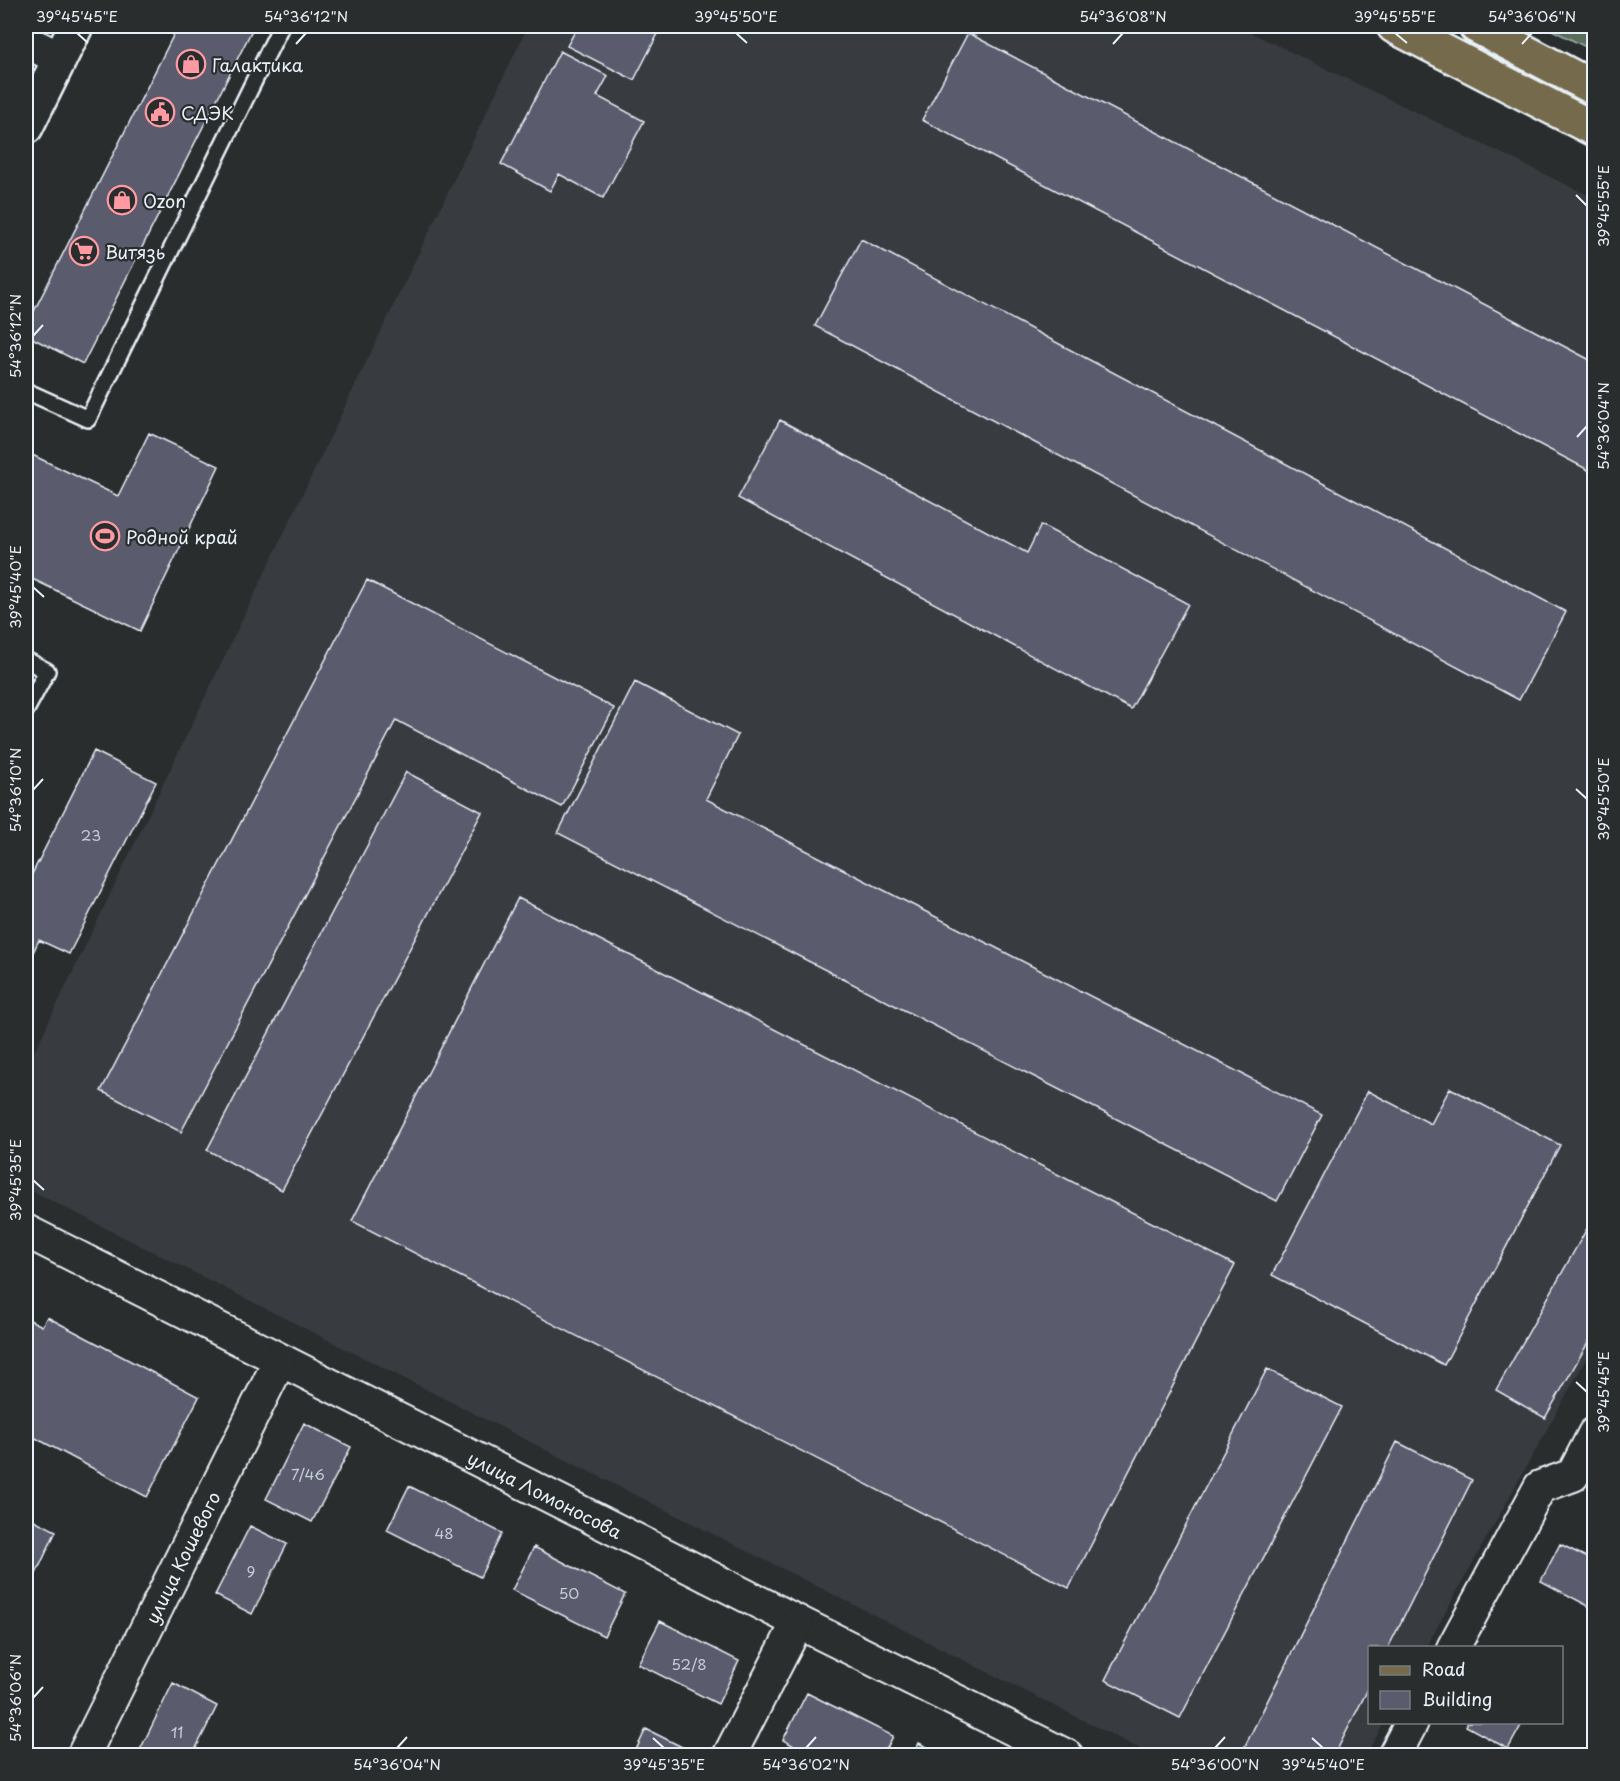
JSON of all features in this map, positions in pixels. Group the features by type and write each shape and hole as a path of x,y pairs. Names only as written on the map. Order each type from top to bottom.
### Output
{"main road":[{"path":"1394,26 1594,129"},
{"path":"1476,26 1594,88"}],"street":[{"path":"26,127 76,26"},
{"path":"26,41 60,59"},
{"name":"улица Ломоносова","path":"26,1231 798,1622 1067,1755"},
{"name":"улица Кошевого","path":"83,1755 280,1360"},
{"path":"1454,1646 1540,1487 1584,1481 1594,1434"},
{"path":"729,1755 798,1622"},
{"path":"1394,1755 1411,1724"}],"lane":[{"path":"26,391 88,419 281,26"},
{"path":"26,660 47,671 26,710"}],"shaded area":[{"path":"528,26 1237,26 1594,198 1594,1345 1427,1646 1368,1646 1368,1724 1383,1724 1366,1755 1152,1755 26,1188 26,1069"}],"green space":[{"path":"1544,26 1594,26 1594,51"}],"building":[{"path":"178,26 254,26 83,364 26,335 26,327"},
{"path":"578,26 662,26 634,80 567,46"},
{"path":"968,33 1594,362 1594,473 922,120"},
{"path":"560,51 608,76 597,96 644,121 603,198 559,174 550,191 501,164"},
{"path":"861,239 1566,612 1519,700 815,326"},
{"path":"780,420 1027,553 1041,525 1188,604 1131,709 738,498"},
{"name":"Родной край","path":"149,433 219,466 140,631 26,576 26,452 118,496"},
{"path":"367,580 614,708 562,807 396,720 181,1132 101,1091"},
{"path":"635,682 738,735 706,799 1322,1115 1277,1201 558,833"},
{"path":"94,751 156,782 69,954 39,940 26,967 26,886"},
{"path":"406,772 482,812 282,1190 207,1150"},
{"path":"518,898 1235,1265 1069,1588 352,1221"},
{"path":"1450,1088 1560,1145 1444,1365 1272,1275 1368,1091 1431,1124"},
{"path":"1594,1216 1594,1332 1545,1418 1496,1390"},
{"path":"47,1317 199,1397 147,1497 26,1433 26,1318 42,1326"},
{"path":"1267,1369 1342,1407 1180,1718 1105,1680"},
{"path":"304,1423 351,1447 312,1522 266,1499"},
{"path":"1397,1442 1472,1480 1389,1646 1368,1646 1368,1689 1334,1756 1249,1756 1242,1752"},
{"path":"409,1486 502,1533 480,1577 387,1530"},
{"path":"26,1516 56,1531 26,1595"},
{"path":"250,1526 287,1544 252,1614 215,1595"},
{"path":"1560,1544 1594,1561 1594,1609 1541,1581"},
{"path":"534,1547 625,1594 604,1636 512,1590"},
{"path":"660,1621 739,1661 718,1704 638,1664"},
{"path":"173,1683 217,1706 192,1756 137,1756"},
{"path":"807,1693 893,1736 883,1756 813,1756 783,1740"},
{"path":"1467,1724 1522,1724 1508,1749 1466,1726"},
{"path":"646,1729 692,1752 691,1756 633,1756"},
{"path":"919,1743 945,1756 913,1756"}],"place":[{"name":"Галактика","path":"191,64"},
{"name":"СДЭК","path":"160,112"},
{"name":"Ozon","path":"122,200"},
{"name":"Витязь","path":"84,251"},
{"name":"Родной край","path":"105,536"}]}
